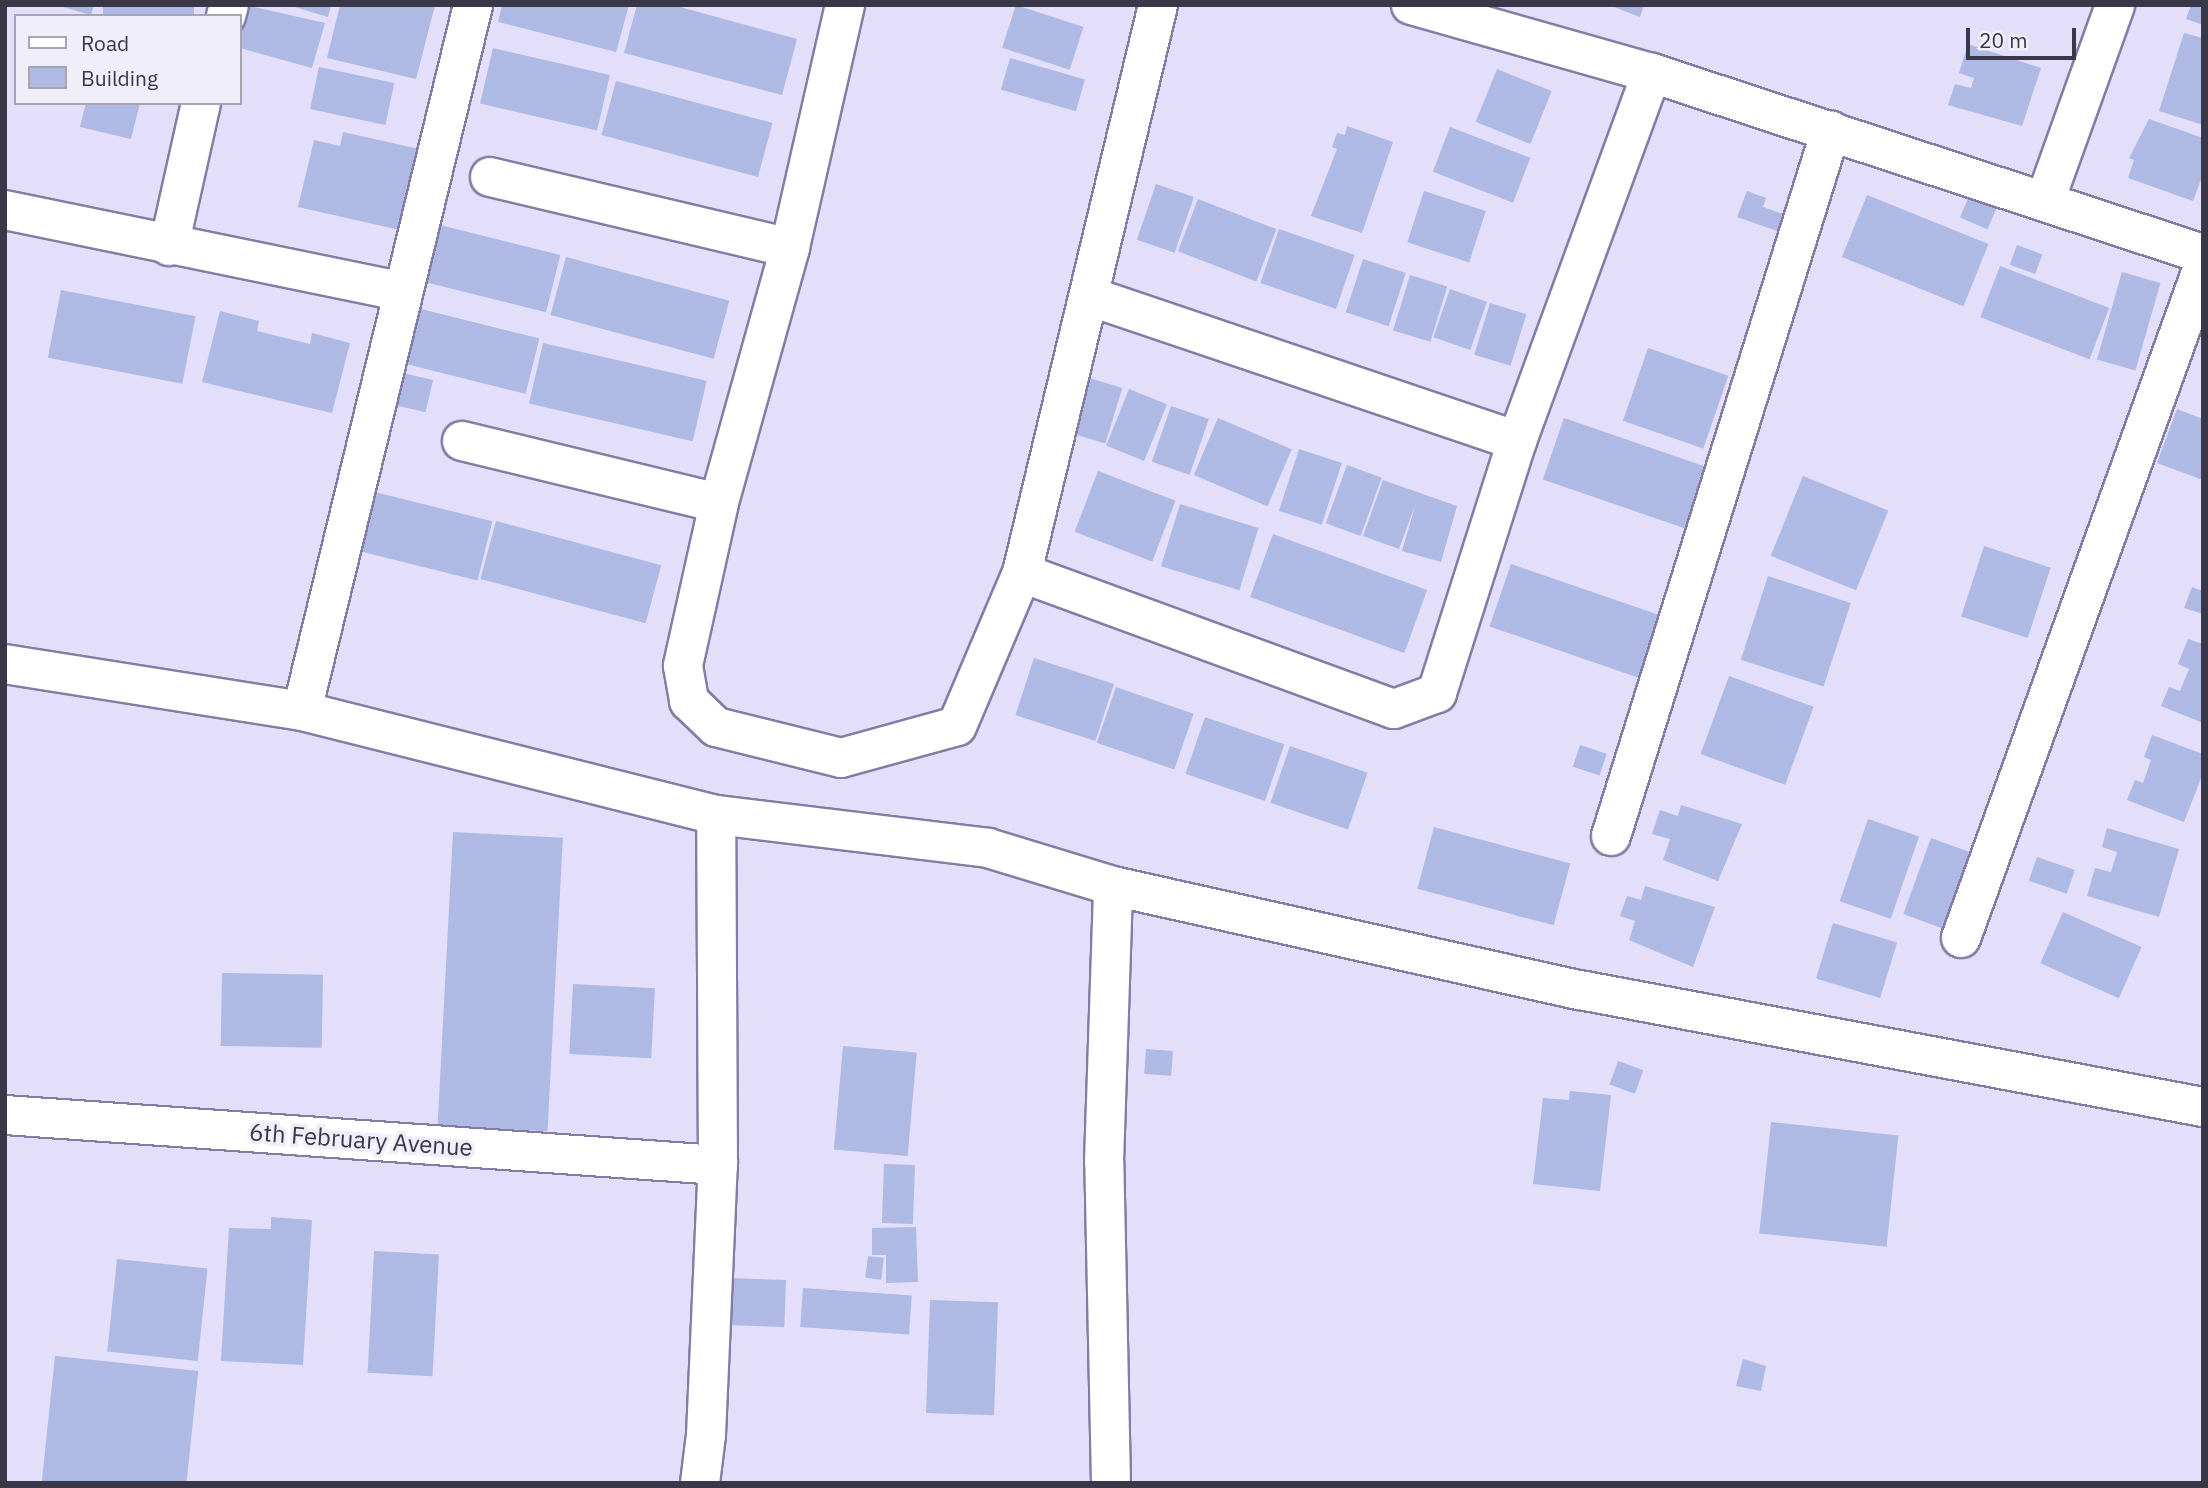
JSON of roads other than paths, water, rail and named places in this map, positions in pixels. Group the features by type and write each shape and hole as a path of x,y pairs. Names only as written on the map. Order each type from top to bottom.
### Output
{"street":[{"path":"302,711 401,291 473,5"},
{"path":"845,5 790,248 719,503 683,666 689,701 716,727 841,758 957,726 1022,573 1158,5"},
{"path":"1411,5 1652,73 2203,254"},
{"path":"2045,201 2115,5"},
{"path":"1022,573 1394,709 1417,704 1437,693 1517,441 1652,73"},
{"path":"169,246 201,105"},
{"path":"1611,836 1832,130"},
{"path":"489,177 790,248"},
{"path":"5,210 169,246 401,291"},
{"path":"1961,938 2203,267"},
{"path":"1089,296 1517,441"},
{"path":"462,441 719,503"},
{"path":"5,664 302,711 716,815 988,848 1113,887 1580,990 2203,1107"},
{"path":"700,1483 706,1435 718,1165 716,815"},
{"path":"1111,1483 1104,1162 1113,887"},
{"name":"6th February Avenue","path":"5,1115 718,1165"}]}
